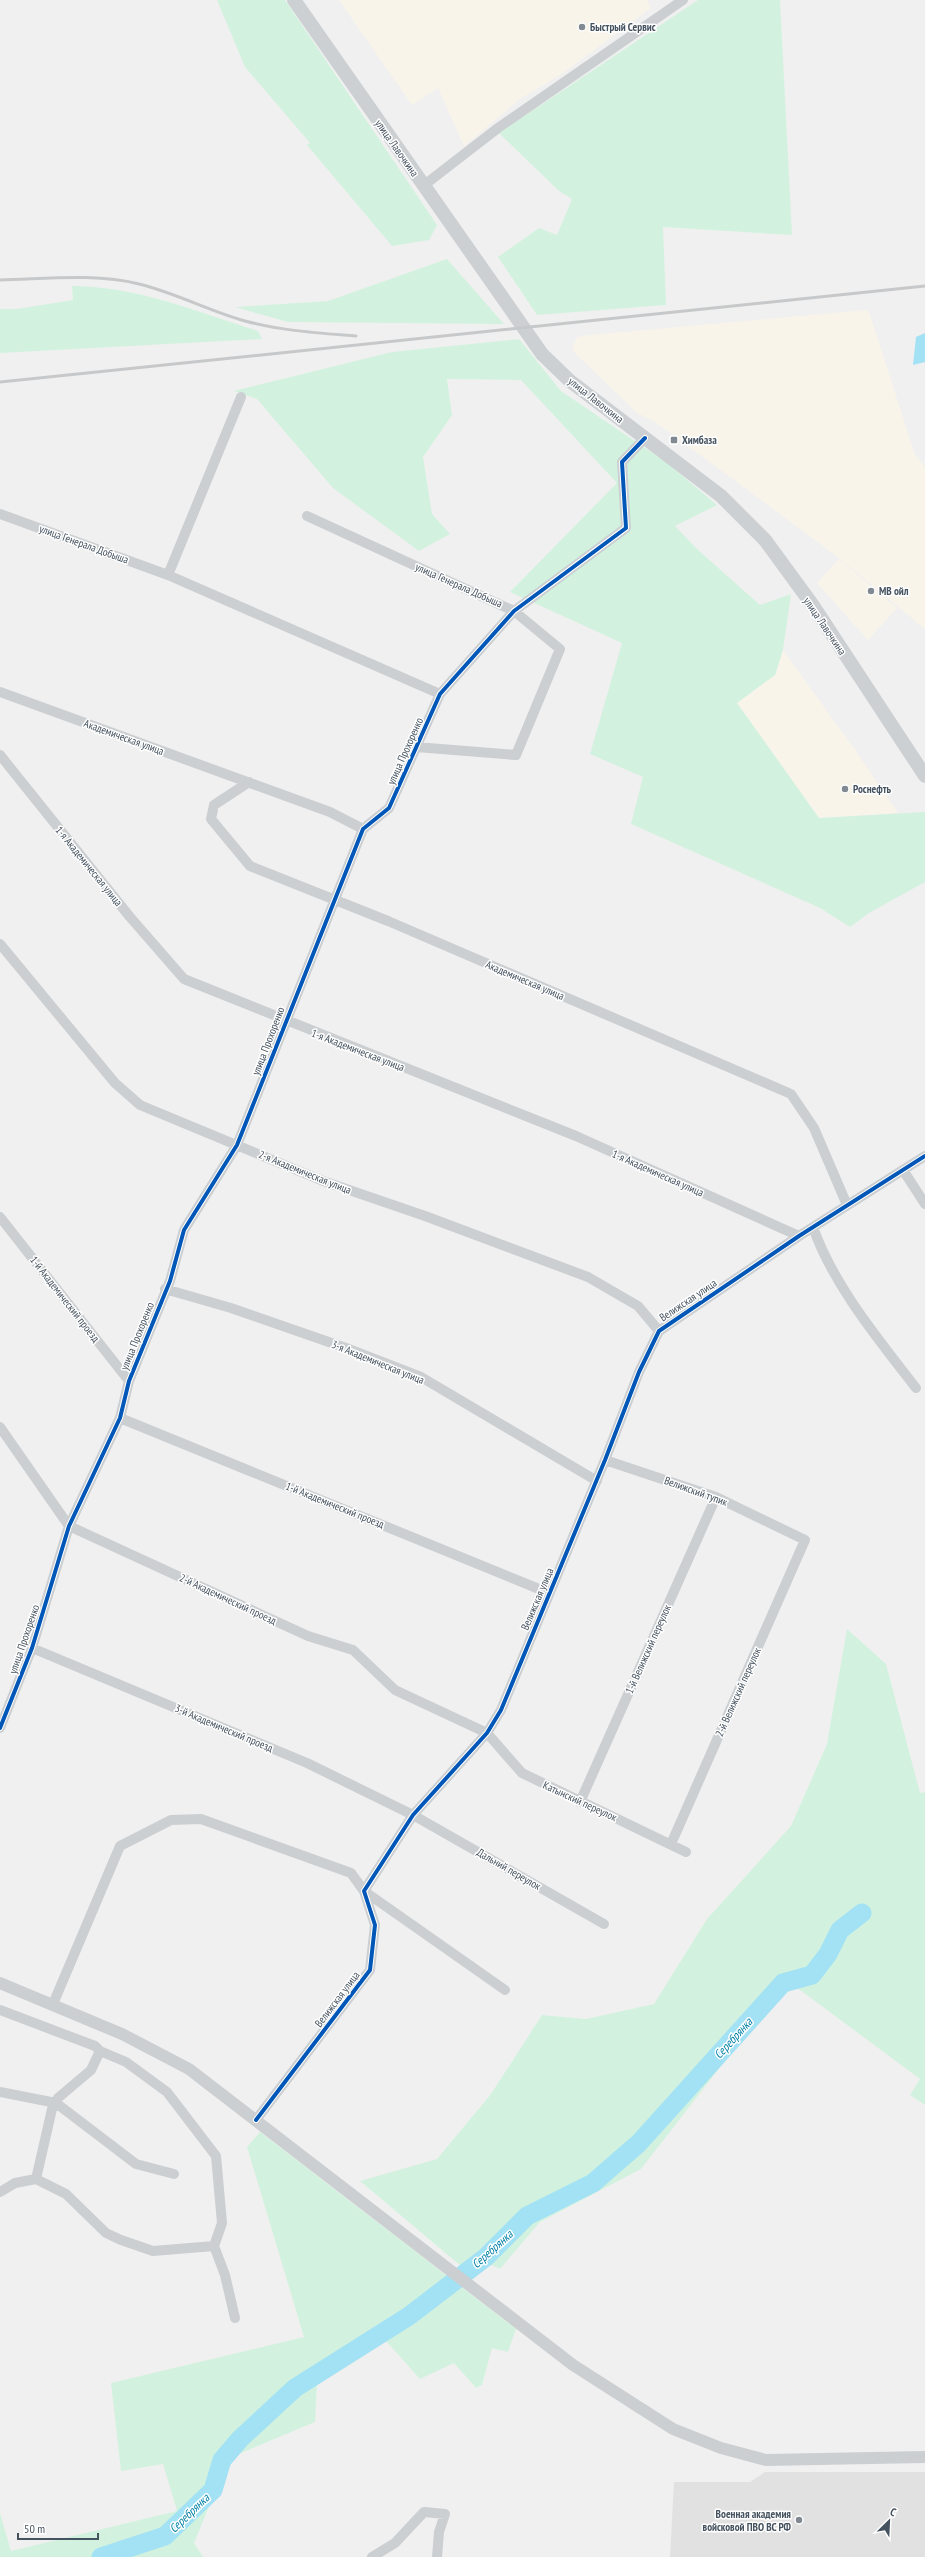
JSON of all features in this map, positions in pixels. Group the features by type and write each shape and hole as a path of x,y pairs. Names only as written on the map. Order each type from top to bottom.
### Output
{"main road":[{"name":"улица Лавочкина","path":"294,0 542,354 570,381 721,496 765,540 822,619 925,776"}],"street":[{"path":"423,186 498,128 683,0"},
{"path":"168,575 241,397"},
{"name":"улица Прохоренко","path":"0,1728 32,1648 70,1526 120,1418 129,1381 165,1289 170,1281 184,1230 237,1145 363,829 389,808 440,694 514,611 626,528 622,462 645,438"},
{"name":"улица Генерала Добыша","path":"0,514 168,575 440,694"},
{"name":"улица Генерала Добыша","path":"307,516 514,611 560,649 516,755 416,747"},
{"name":"Академическая улица","path":"0,692 330,812 363,829"},
{"name":"1-я Академическая улица","path":"0,755 130,917 184,979 286,1019 307,1030 576,1136 799,1236"},
{"name":"Академическая улица","path":"248,782 214,805 211,819 250,866 334,899 792,1094 814,1128 847,1205"},
{"name":"2-я Академическая улица","path":"0,944 115,1083 140,1104 323,1181 425,1216 588,1277 638,1306 659,1331"},
{"name":"Велижская улица","path":"364,1891 413,1815 487,1733 501,1710 605,1460 639,1372 659,1331 799,1236 925,1156"},
{"path":"903,1170 925,1204"},
{"name":"1-й Академический проезд","path":"0,1217 129,1381"},
{"path":"813,1227 819,1244 860,1314 916,1388"},
{"name":"3-я Академическая улица","path":"165,1289 231,1308 346,1348 421,1377 596,1481"},
{"name":"1-й Академический проезд","path":"120,1418 550,1593"},
{"name":"2-й Академический проезд","path":"0,1427 70,1526 308,1636 353,1650 395,1690 487,1733"},
{"name":"Велижский тупик","path":"605,1460 716,1497 805,1540"},
{"name":"1-й Велижский переулок","path":"580,1802 716,1497"},
{"name":"2-й Велижский переулок","path":"671,1844 805,1540"},
{"name":"3-й Академический проезд","path":"32,1648 307,1763 413,1815"},
{"path":"0,1704 6,1713"},
{"name":"Катынский переулок","path":"487,1733 522,1773 686,1852"},
{"name":"Дальний переулок","path":"413,1815 604,1924"},
{"name":"Велижская улица","path":"53,2004 120,1846 170,1820 201,1819 351,1873 364,1891 375,1925 370,1970 256,2120"},
{"name":"Велижская улица","path":"364,1891 505,1990"},
{"path":"0,1984 53,2004 122,2034 189,2069 573,2365 673,2429 721,2448 766,2460 925,2457"},
{"path":"0,2010 95,2046 100,2051 126,2062 167,2092 216,2156 222,2223 214,2246 225,2275 235,2318"},
{"path":"36,2179 52,2109 56,2103 91,2070 100,2051"},
{"path":"0,2092 56,2103 136,2164 174,2174"},
{"path":"0,2192 15,2183 36,2179 66,2194 106,2233 121,2240 153,2251 214,2246"},
{"path":"372,2557 395,2542 424,2512 445,2514 439,2532 437,2557"}],"shaded area":[{"path":"339,0 647,0 651,8 563,73 520,99 464,146 438,88 412,105"},
{"name":"Химбаза","path":"866,310 869,312 915,455 925,467 925,629 834,554 658,424 636,412 572,350 577,337 590,335"},
{"path":"839,559 897,608 868,640 817,583"},
{"path":"783,650 898,813 819,818 737,703 775,675"},
{"name":"Военная академия войсковой ПВО ВС РФ","path":"765,2472 925,2472 925,2557 670,2557 674,2482 750,2482"}],"green space":[{"path":"217,0 285,0 437,225 429,240 392,246 307,145 310,143 245,67"},
{"path":"698,0 780,0 792,235 663,227 666,305 537,315 498,257 539,228 557,235 572,199 559,191 499,133"},
{"path":"447,259 504,324 288,322 235,307 328,301"},
{"path":"72,286 120,290 166,301 258,331 262,339 0,353 0,309 17,309 73,300"},
{"path":"519,339 561,391 667,463 717,505 675,526 697,549 760,605 791,594 783,650 775,675 737,703 819,818 925,812 925,882 869,913 850,927 820,908 631,824 643,777 590,754 622,643 510,592 617,483 521,380 447,379 452,415 423,457 432,514 450,534 419,551 333,488 257,399 234,391 392,352"},
{"path":"847,1629 886,1664 920,1793 925,1792 925,2105 910,2095 920,2079 796,1987 773,1999 641,2169 540,2222 500,2269 487,2263 474,2277 360,2181 437,2159 491,2094 542,2015 586,2019 654,2004 707,1919 791,1826 827,1744"},
{"path":"260,2132 516,2329 508,2352 492,2348 482,2385 476,2388 454,2363 420,2379 384,2339 317,2382 315,2422 229,2458 194,2543 203,2557 0,2557 0,2513 11,2551 177,2511 163,2464 121,2471 111,2383 304,2337 247,2147"}],"water":[{"path":"925,333 925,362 913,365 916,337"}],"waterway":[{"name":"Серебрянка","path":"101,2557 165,2536 213,2490 222,2460 240,2439 295,2388 409,2316 486,2257 527,2216 593,2183 639,2143 783,1983 812,1975 828,1954 840,1930 862,1913"}],"railway":[{"path":"0,280 88,278 122,281 153,288 245,321 300,331 356,336"},
{"path":"0,382 925,286"}],"cycle path":[{"path":"0,1728 32,1648 69,1526 120,1418 129,1381 170,1281 184,1230 237,1145 363,829 389,808 440,694 514,611 626,528 622,462 645,438"},
{"path":"256,2120 370,1970 375,1925 364,1891 413,1815 487,1733 501,1710 605,1460 639,1372 659,1331 799,1236 925,1156"}],"place":[{"name":"Быстрый Сервис","path":"582,27"},
{"name":"Химбаза","path":"674,440"},
{"name":"МВ ойл","path":"871,591"},
{"name":"Роснефть","path":"845,789"},
{"name":"Военная академия войсковой ПВО ВС РФ","path":"799,2520"}]}
